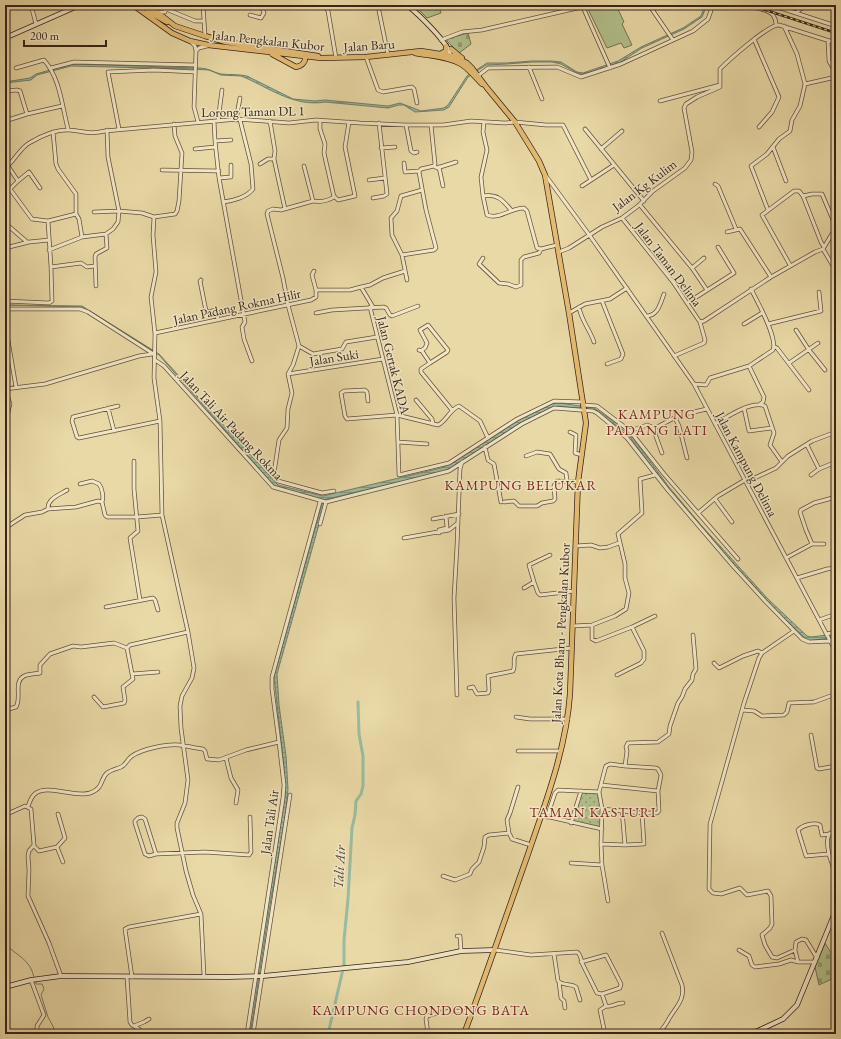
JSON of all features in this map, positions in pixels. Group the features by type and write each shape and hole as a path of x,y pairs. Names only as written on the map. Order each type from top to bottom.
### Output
{"main road":[{"name":"Jalan Pengkalan Kubor","path":"133,5 172,33 190,41 208,45 329,58"},
{"name":"Jalan Pengkalan Kubor","path":"137,5 172,33"},
{"name":"Jalan Pengkalan Kubor","path":"142,5 155,15 175,26 205,36 226,42 304,55"},
{"name":"Jalan Pengkalan Kubor","path":"148,5 175,26"},
{"path":"442,56 446,51 446,46"},
{"path":"452,48 467,63"},
{"path":"266,52 296,67 303,64 304,55"},
{"name":"Jalan Baru","path":"329,58 366,57 411,52 451,56 467,63 487,88"},
{"name":"Jalan Baru","path":"442,56 456,62 469,71 487,88"},
{"path":"451,56 456,62"},
{"name":"Jalan Kota Bharu - Pengkalan Kubor","path":"464,1034 495,950 541,815 561,751 568,719 578,482 586,423 558,245 545,175 539,161 515,122 487,88"}],"street":[{"path":"31,5 36,24"},
{"path":"5,38 80,5"},
{"path":"170,5 170,11"},
{"path":"203,5 205,36"},
{"path":"250,15 260,18 263,16 264,12 261,5"},
{"path":"324,5 328,11 336,58"},
{"path":"407,5 418,14 441,40 449,50 451,56"},
{"path":"649,5 673,40"},
{"path":"478,75 488,68 557,67 581,78 610,68 693,31 708,19 713,5"},
{"path":"739,5 756,8 771,13 775,17 776,24"},
{"path":"771,5 836,26"},
{"path":"796,13 805,5"},
{"path":"441,40 462,32 482,30 582,6 610,68"},
{"path":"158,12 163,12 166,9"},
{"path":"166,9 195,21 204,21"},
{"path":"379,12 388,55"},
{"path":"688,94 690,100 717,90 720,86 720,69 754,39 776,24 836,43"},
{"path":"768,210 751,166 773,147 779,139 790,131 793,117 800,106 805,84 797,54 784,26"},
{"path":"754,39 779,97 772,112 759,127"},
{"path":"441,40 452,48 451,56"},
{"path":"190,41 195,46 196,51 194,107 198,122"},
{"path":"828,41 829,61 836,73"},
{"path":"196,51 201,47 208,45"},
{"path":"366,57 378,90 383,92 412,87 414,89 417,102"},
{"path":"16,68 44,60 52,70 55,78 68,129"},
{"path":"52,70 74,62 195,65"},
{"path":"529,67 542,100"},
{"path":"118,129 108,72 154,70 195,71"},
{"path":"805,84 836,77"},
{"path":"660,101 720,86"},
{"path":"222,90 216,121 215,146 223,202 244,313 245,322 242,327 244,339 252,361"},
{"path":"5,91 20,91 27,114"},
{"path":"236,120 240,98"},
{"name":"Jalan Kg Kulim","path":"559,252 590,236 606,224 622,218 640,205 654,191 684,168 691,160 692,152 684,108 690,100"},
{"path":"5,121 62,106"},
{"name":"Lorong Taman DL 1","path":"6,167 28,143 53,132 68,129 87,133 174,124 236,120 296,122 320,120 406,125 471,122 515,122 563,125 591,180"},
{"path":"223,202 232,201 251,192 253,189 251,164 240,120"},
{"path":"320,120 320,129 325,144 324,153 334,196 338,200 355,196 345,147 349,122"},
{"path":"270,121 275,151 274,159 285,209"},
{"path":"484,122 483,132 487,150 481,177 486,213 489,216 504,214 511,210 522,208 526,209 536,246 538,249 541,249"},
{"path":"373,198 386,195 379,123"},
{"path":"94,212 119,211 142,213 154,217 174,214 177,211 182,153 175,136 174,124"},
{"path":"406,125 411,151 417,152"},
{"path":"431,125 436,163 434,166"},
{"path":"585,129 600,149 644,200"},
{"path":"49,250 82,237 106,234 116,226 119,211 108,157 107,130"},
{"path":"600,149 622,131"},
{"path":"53,132 56,164 76,194 76,214 79,219 82,237"},
{"path":"215,141 231,140"},
{"path":"195,149 215,146"},
{"path":"381,148 395,147"},
{"path":"773,147 786,181"},
{"path":"260,164 268,159 274,159"},
{"path":"404,163 406,172 419,171 421,169 434,166 439,167 456,162"},
{"path":"220,178 231,177 231,165"},
{"path":"582,186 614,165"},
{"path":"304,166 314,201"},
{"path":"6,167 18,181"},
{"path":"439,167 443,186"},
{"path":"162,170 219,171"},
{"path":"402,256 434,250 436,248 419,171"},
{"path":"5,193 29,172 40,188"},
{"name":"Jalan Kampung Delima","path":"545,175 590,236 694,384 836,652"},
{"path":"369,180 384,178"},
{"path":"715,184 718,186 736,230"},
{"path":"10,189 31,219 48,220 76,214"},
{"path":"407,280 402,256 394,240 391,218 397,211 401,196 422,190"},
{"path":"790,265 762,215 794,191 799,191 821,242 836,271"},
{"path":"674,356 704,343 705,340 700,322 704,321 790,265 824,248 836,227 822,194 802,196"},
{"path":"334,196 332,199 318,202 314,201 285,209 272,209 268,211 267,214 299,346 293,365 288,374 292,393 288,409 287,428 279,440 274,473 278,481 322,493 334,491"},
{"path":"483,196 496,196 501,199 511,210"},
{"path":"640,205 692,268 708,290"},
{"path":"154,217 153,235 156,272 151,297 155,333 154,378 160,421 162,515 188,632 194,668 192,678 182,696 180,706 180,722 188,780 183,810 177,823 182,853 193,895 201,914 204,977"},
{"name":"Jalan Taman Delima","path":"622,218 673,282 700,322"},
{"path":"5,301 51,302 51,267 48,220"},
{"path":"5,222 27,242"},
{"path":"727,232 740,229 771,277"},
{"path":"96,286 94,266 96,254 107,248 106,234"},
{"path":"5,248 27,242 49,240"},
{"path":"483,258 479,265 497,281 516,288 522,283 521,260 524,257 538,253 541,249 558,245"},
{"path":"687,303 734,272 718,247"},
{"path":"692,268 704,258"},
{"path":"51,267 81,263 87,267 94,266"},
{"path":"314,271 312,275 316,290 350,290 370,285 383,278 405,271"},
{"path":"201,280 206,312 216,310 218,320"},
{"name":"Jalan Gertak KADA","path":"362,287 372,307 377,337 397,415 400,475 449,462 488,438"},
{"path":"569,313 585,304 614,297 627,288"},
{"path":"751,289 768,324 775,347 809,390"},
{"name":"Jalan Padang Rokma Hilir","path":"155,333 311,300 316,297 316,290"},
{"path":"768,324 821,310 819,292"},
{"path":"646,316 654,315 664,294"},
{"path":"602,301 623,354 621,359 607,364"},
{"path":"316,314 326,311 372,307 386,308 392,316 418,306"},
{"path":"579,307 580,316 590,331 594,342"},
{"path":"5,309 80,309 88,312 154,355"},
{"path":"744,324 762,313"},
{"path":"5,323 16,387"},
{"path":"430,363 420,350 425,348 427,344 420,330 428,325 448,350 420,371 452,410"},
{"path":"796,330 809,350 825,370"},
{"path":"299,346 313,354 341,349 346,342 377,337"},
{"path":"789,363 818,343"},
{"path":"694,384 706,385 710,378 749,366 765,357 775,347"},
{"path":"6,421 10,404 5,389 45,384 139,356 154,355"},
{"name":"Jalan Suki","path":"288,374 383,359"},
{"name":"Jalan Tali Air Padang Rokma","path":"155,360 164,366 273,487 278,490 317,499 321,502 449,471 522,424 554,408 584,406"},
{"path":"715,424 744,408 763,402 764,397 749,366"},
{"path":"368,402 366,390 344,391 341,393 345,416 347,419 397,415 438,426 452,410 460,406 479,421 488,438 517,419 554,401 559,400 584,406 597,406 630,431 664,474 738,559"},
{"path":"416,400 432,419 433,424"},
{"path":"760,404 766,407 774,434 770,444 782,462"},
{"path":"118,406 73,418 72,421 76,436 79,438 160,421"},
{"path":"584,406 597,413 624,435 655,475 738,572 794,631 807,642 830,641"},
{"path":"108,408 114,431"},
{"path":"744,408 749,431 772,428"},
{"path":"630,431 647,425 656,428 680,415 707,409"},
{"path":"675,418 679,426 687,458"},
{"path":"653,428 662,453"},
{"path":"570,432 576,434 575,453 582,455"},
{"path":"698,513 715,499 745,481 776,468 788,456 816,439 836,432"},
{"path":"398,442 427,444"},
{"path":"576,442 584,442"},
{"path":"807,445 819,469"},
{"path":"485,447 488,460 494,464 503,502 514,501 519,506 537,506 542,503 553,501 556,496 555,484 560,480 578,482"},
{"path":"526,456 537,452 550,454 560,470 566,473 567,481"},
{"path":"134,461 134,489 138,531 130,538 140,600"},
{"path":"457,695 454,598 460,470 462,462"},
{"path":"811,475 819,469 836,462"},
{"path":"573,626 592,625 625,610 629,594 624,578 625,565 619,543 618,532 642,513 640,479 655,475"},
{"path":"80,484 92,481 99,484 103,498 102,502 105,515 107,517 162,515"},
{"path":"273,487 278,481"},
{"path":"48,509 48,504 50,501 67,490"},
{"path":"812,544 806,530 801,510 814,503 836,497"},
{"path":"715,499 732,522"},
{"path":"5,528 25,514 42,512 48,509 76,507 98,501 102,502"},
{"name":"Jalan Tali Air","path":"246,1034 284,785 272,689 272,677 321,502"},
{"path":"320,524 326,502"},
{"path":"433,519 458,514"},
{"path":"439,533 439,530 447,528 446,516"},
{"path":"404,538 439,533 453,528 458,522"},
{"path":"576,546 591,545 600,548 619,543"},
{"path":"786,558 812,544 824,544"},
{"path":"550,555 529,565 538,593 540,595 574,591"},
{"path":"797,578 827,569 836,568"},
{"path":"524,588 534,582"},
{"path":"106,607 153,598 158,610"},
{"path":"819,620 836,614"},
{"path":"592,625 592,639 595,641 632,627 655,616"},
{"path":"617,675 641,663 645,656 632,627"},
{"path":"794,631 762,653 759,658 742,710 710,824 709,889 713,893 718,894 728,893 740,888 747,895 768,891 771,896 772,924 770,928 762,935 765,946 772,957 777,958 795,950"},
{"path":"127,648 130,645 188,632"},
{"path":"826,634 836,632"},
{"path":"625,766 627,751 626,746 628,743 659,742 669,734 670,726 678,703 685,689 692,680 693,673 696,669 693,635"},
{"path":"5,710 16,707 19,702 19,680 24,676 40,673 40,665 50,654 73,646 81,647 108,643 121,644 127,648 132,674 132,679 123,688 124,703 104,708 94,697"},
{"path":"468,688 473,687 477,694 488,693 488,676 514,670 514,655 516,654 572,648"},
{"path":"714,663 719,668 743,656 758,651 762,653"},
{"path":"132,674 158,672"},
{"path":"742,710 754,710 762,716 784,715 787,712 788,705 790,703 814,702 836,694"},
{"path":"516,717 530,719 568,719"},
{"path":"811,735 817,768 819,769 836,766"},
{"path":"28,806 31,798 40,791 63,792 81,795 90,793 98,789 108,772 121,767 133,755 155,748 173,745 184,746 204,750 208,760 218,760 246,750 279,742"},
{"path":"518,751 561,751"},
{"path":"226,758 231,778 238,790 236,803"},
{"path":"602,809 657,813 659,811 658,791 660,775 658,769 610,764 605,769 599,792 602,809 602,865 608,901"},
{"path":"601,785 658,791"},
{"path":"518,787 510,813 506,820 512,839 531,845"},
{"path":"548,817 556,791 561,789 599,792"},
{"path":"571,823 581,791"},
{"name":"Jalan Tali Air","path":"253,1034 290,795"},
{"path":"5,815 23,806 28,806"},
{"path":"28,806 32,812 34,846 39,851 57,847 65,838 58,814"},
{"path":"622,810 625,846"},
{"path":"601,844 625,846 644,844 642,812"},
{"path":"541,815 602,829"},
{"path":"156,854 145,819 142,817 138,818 135,823 145,854 149,856 156,854 205,852 250,855 250,817"},
{"path":"828,854 806,856 798,830 813,824 818,824 822,835 836,832"},
{"path":"443,876 455,880 467,876 479,862 484,847 485,837 489,835 509,833"},
{"path":"829,834 828,854 836,874"},
{"path":"34,846 29,851 28,856 28,896 49,942 61,976"},
{"path":"57,847 63,862"},
{"path":"571,863 602,865"},
{"path":"751,1034 783,1019 797,1005 836,910"},
{"path":"132,977 125,929 201,914"},
{"path":"657,1034 665,1028 680,1003 683,992 682,985 662,933"},
{"path":"457,936 460,936 461,951"},
{"path":"798,962 795,950 796,942 802,939 805,939 816,960"},
{"path":"5,987 31,980 61,976 262,976 418,961 461,951 495,950 531,955 577,952 580,954 582,962 596,992 602,994 621,986 606,955 582,962"},
{"path":"739,950 749,956 754,967 779,964 791,960 798,962 816,960"},
{"path":"554,954 560,997 564,1001 565,1008"},
{"path":"127,977 130,1022 139,1029 139,1034"},
{"path":"19,1034 37,1033 37,1026 44,1015 31,980"},
{"path":"559,982 574,985 577,989 580,1000"},
{"path":"602,994 606,1006"},
{"path":"605,1034 600,1010 606,1006 608,1007 621,1002 623,1003"},
{"path":"428,1034 427,1016 447,1012 465,1011 472,1014"},
{"path":"134,1026 149,1019"},
{"path":"764,1029 765,1034"}],"green space":[{"path":"439,5 441,13 427,18 418,9"},
{"path":"595,5 616,5 624,22 622,24 632,45 624,48 621,43 607,48 588,9"},
{"path":"468,33 471,44 459,53 447,41 447,39"},
{"path":"581,791 599,792 602,809 602,829 571,823"},
{"path":"825,943 836,961 836,977 819,985 815,967"}],"shaded area":[{"path":"705,5 707,5 702,17 684,29 642,48 619,63 594,71 583,74 577,73 561,64 552,62 486,65 468,77 449,107 444,110 415,112 404,105 388,108 325,102 304,102 294,100 284,96 241,76 221,75 209,70 71,66 37,75 31,80 5,83 30,78 36,74 71,64 202,68 208,69 221,74 247,76 293,99 315,101 325,100 388,106 400,103 421,111 444,108 448,105 467,76 487,63 552,61 561,62 577,72 583,73 618,61 641,47 683,28 701,16"},
{"path":"5,305 82,306 159,354 278,485 323,496 441,468 451,464 519,420 552,404 559,403 594,408 628,431 669,487 701,525 768,599 807,636 811,637 836,634 836,637 809,641 806,639 765,600 668,489 627,433 594,410 559,406 553,407 520,423 442,472 323,500 276,488 159,355 82,307"},
{"path":"325,503 277,674 288,789 285,818 252,1023 250,1034 248,1034 285,795 284,767 274,677 322,504"}],"waterway":[{"name":"Tali Air","path":"328,1034 344,965 344,940 352,828 356,801 361,794 363,786 363,756 359,734 358,702"},
{"path":"5,944 26,962 34,977"},
{"path":"36,981 36,984 42,984 44,989 41,995 48,1017 57,1034"}],"railway":[{"path":"750,5 836,33"}],"district":[{"name":"KAMPUNG PADANG LATI","path":"657,422"},
{"name":"KAMPUNG BELUKAR","path":"521,485"},
{"name":"TAMAN KASTURI","path":"593,812"},
{"name":"KAMPUNG CHONDONG BATA","path":"421,1010"}]}
